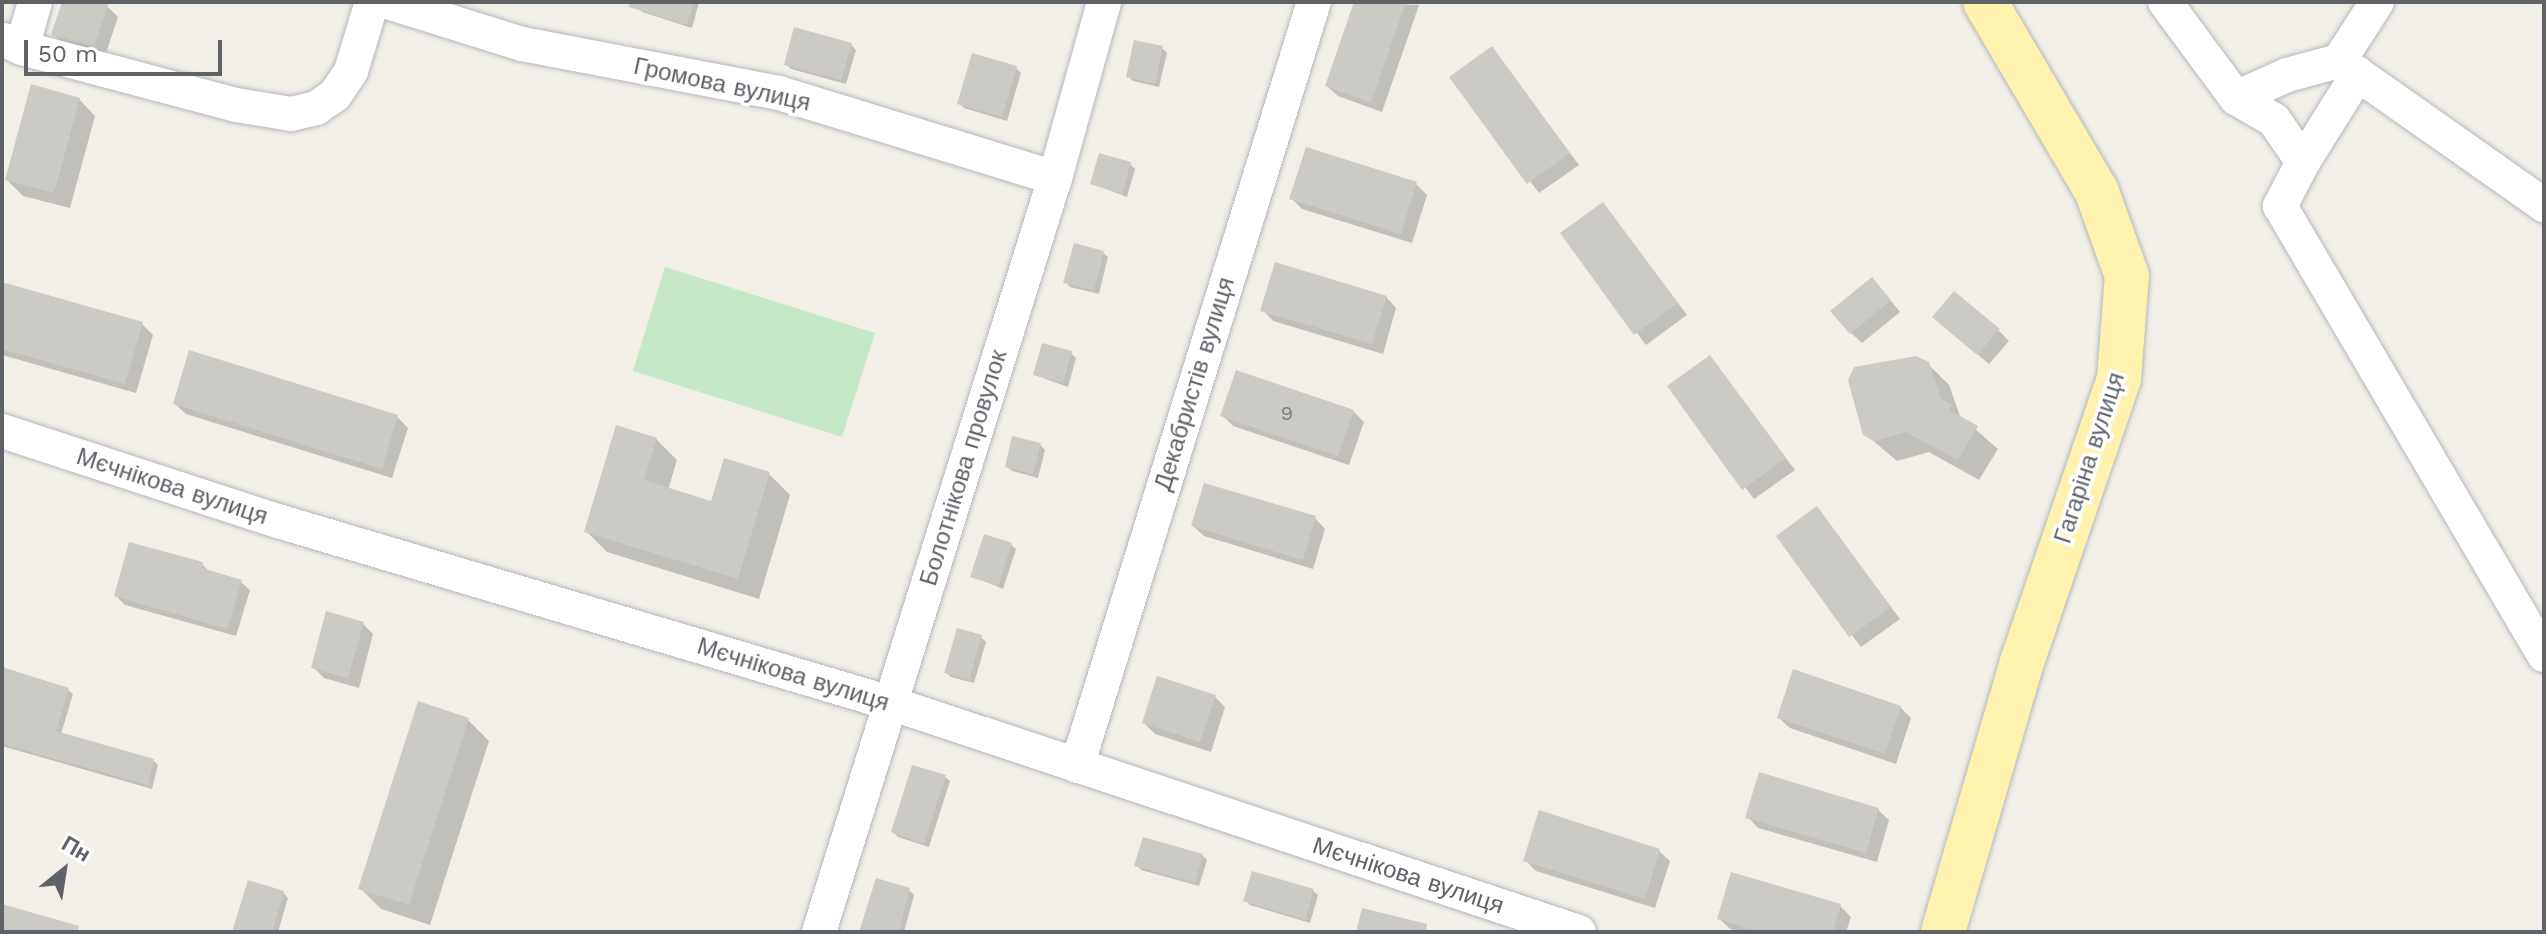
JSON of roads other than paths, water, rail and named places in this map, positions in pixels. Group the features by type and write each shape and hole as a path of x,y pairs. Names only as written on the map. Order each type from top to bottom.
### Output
{"main road":[{"name":"Гагаріна вулиця","path":"1943,932 2022,662 2119,379 2127,276 2097,192 1985,2"}],"street":[{"path":"35,2 12,44 236,105 291,114 316,108 335,95 351,71 372,2"},
{"name":"Громова вулиця","path":"388,2 522,44 779,93 1055,178"},
{"name":"Болотнікова провулок","path":"819,932 1055,178 1104,2"},
{"name":"Декабристів вулиця","path":"1077,766 1314,2"},
{"path":"2165,2 2236,98 2274,120 2303,162"},
{"path":"2377,2 2349,67 2280,206 2530,617 2544,655"},
{"path":"2236,98 2287,75 2349,67 2544,205"},
{"name":"Мєчнікова вулиця","path":"2,431 278,521 890,703 1579,932"}]}
